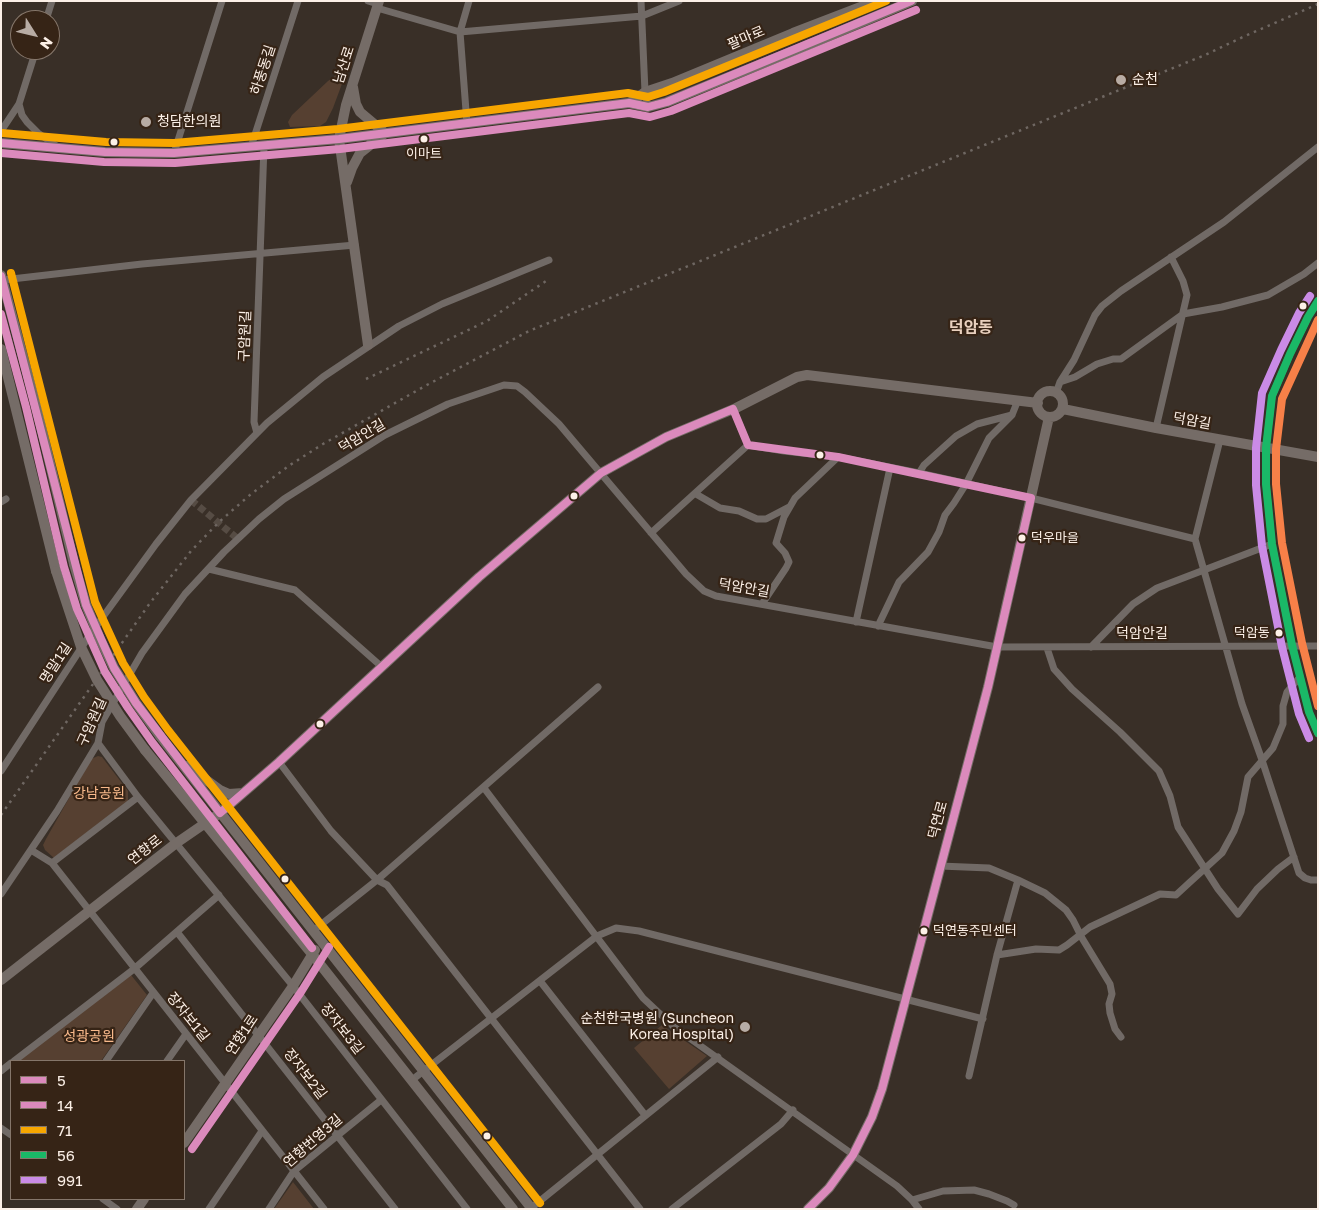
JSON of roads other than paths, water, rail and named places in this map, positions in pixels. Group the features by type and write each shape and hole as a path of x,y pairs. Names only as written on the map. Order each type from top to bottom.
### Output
{"main road":[{"name":"팔마로","path":"629,103 645,92 672,84 793,33 876,1"},
{"name":"팔마로","path":"1,143 105,152 174,153 339,139 629,103 648,106 666,102 912,1"},
{"name":"남산로","path":"339,139 375,4"},
{"path":"346,184 360,153 385,133 360,112 356,104 353,81"},
{"path":"339,139 368,345"},
{"path":"2,278 36,405 74,564 86,605 114,668 136,704 180,762 531,1208"},
{"path":"1,349 56,571 81,647 93,672 120,716 145,750 312,954 513,1209"},
{"name":"연향로","path":"1,980 175,844 220,813 279,762 492,565 601,473 666,437 733,409 797,377 807,375 1038,403"},
{"path":"1046,392 1056,393 1063,401 1062,409 1057,416 1048,417 1041,413 1038,403 1040,397 1046,392"},
{"name":"덕암길","path":"1062,409 1318,457"},
{"name":"덕연로","path":"808,1209 829,1188 853,1154 868,1125 882,1089 984,704 1048,417"},
{"path":"180,762 193,769 220,790 229,794 243,793"},
{"name":"연향1로","path":"185,1142 293,986 320,942"}],"street":[{"path":"174,153 222,1"},
{"name":"하풍동길","path":"251,147 298,1"},
{"path":"467,124 460,32 469,1"},
{"path":"641,1 645,92 648,106"},
{"path":"375,4 460,32 642,16 679,1"},
{"path":"1,131 18,104 33,60"},
{"path":"18,104 27,122 38,133 61,149"},
{"name":"구암원길","path":"256,433 254,422 264,146"},
{"path":"1056,393 1095,315 1102,306 1121,291 1224,222 1318,147"},
{"path":"2,278 355,245"},
{"path":"1156,428 1187,295 1183,281 1171,257"},
{"path":"256,433 314,384 368,345 399,326 442,304 549,260"},
{"path":"1060,382 1075,377 1096,364 1113,359 1122,359 1183,314 1222,307 1268,295 1304,274 1318,263"},
{"path":"1318,301 1290,354 1272,396 1266,448 1266,484 1272,544 1292,645 1309,712 1318,734"},
{"name":"덕암안길","path":"238,539 284,499 384,435 448,404 504,385 516,386 526,392 559,424 686,574 704,591 716,596 997,647 1318,646"},
{"path":"878,626 899,582 928,552 939,532 944,515 966,484 989,438 1012,415 1018,400"},
{"path":"733,409 748,445"},
{"path":"919,473 924,465 956,436 977,424 1012,415"},
{"name":"명말1길","path":"1,771 89,636 140,566 191,500 256,433"},
{"path":"1220,440 1195,539 1242,704 1299,873 1304,878 1318,880"},
{"path":"748,445 838,458 919,473 1031,498 1195,539"},
{"path":"650,533 696,494 748,445"},
{"path":"762,604 788,562 776,543 784,517 795,498 838,458"},
{"path":"856,622 890,468"},
{"path":"696,494 720,508 739,511 757,519 766,519 790,507"},
{"name":"구암원길","path":"31,850 98,744 102,722 142,654 185,594 238,539"},
{"path":"1091,647 1134,604 1157,588 1272,544"},
{"path":"209,569 296,590 382,667"},
{"path":"1047,648 1054,669 1072,690 1120,732 1159,771 1170,796 1178,827 1218,889 1238,914 1257,889 1294,857"},
{"path":"997,955 1036,949 1058,950 1067,946 1090,927 1160,894 1176,895 1222,853 1234,831 1241,812 1248,777 1273,748 1283,724 1283,706 1286,692 1300,677"},
{"path":"313,931 377,880 598,687"},
{"name":"장자보3길","path":"98,744 175,844 293,986 467,1209"},
{"path":"279,762 331,830 377,880 386,885 640,1209"},
{"path":"484,788 643,998 674,1027 793,1110 897,1186 919,1209"},
{"path":"52,863 138,797"},
{"path":"1,894 31,850 52,863 88,911"},
{"path":"940,866 989,868 1045,893 1058,902 1066,910 1110,984 1112,994 1109,1004 1110,1013 1115,1029 1121,1037"},
{"path":"969,1076 984,1019 997,955 1018,880"},
{"path":"16,1060 134,969 219,895"},
{"name":"장자보1길","path":"88,911 324,1209"},
{"path":"412,1080 597,936 616,928 639,931 984,1019"},
{"name":"장자보2길","path":"177,932 395,1209"},
{"path":"540,981 645,1115"},
{"path":"107,1060 154,993"},
{"path":"168,1060 186,1034"},
{"path":"531,1208 718,1057"},
{"name":"연향번영3길","path":"269,1209 294,1171 381,1100"},
{"path":"672,1209 781,1124 793,1110"},
{"path":"209,1209 262,1132"},
{"path":"912,1200 943,1191 974,1190 989,1194 1014,1205"},
{"path":"104,1200 117,1209"}],"tunnel":[{"path":"191,500 238,539"}],"railway":[{"path":"1,815 150,603 191,551 219,522 251,494 290,465 323,444 425,386 529,331 1205,55 1318,4"},
{"path":"366,379 487,321 546,281"}],"place":[{"name":"순천","path":"1121,80"},
{"name":"청담한의원","path":"146,122"},
{"name":"이마트","path":"424,139"},
{"name":"덕우마을","path":"1022,538"},
{"name":"덕암동","path":"1279,633"},
{"name":"덕연동주민센터","path":"924,931"},
{"name":"순천한국병원 (Suncheon Korea Hospital)","path":"745,1027"}],"district":[{"name":"덕암동","path":"971,328"}],"park label":[{"name":"강남공원","path":"99,794"},
{"name":"성광공원","path":"89,1037"}]}
